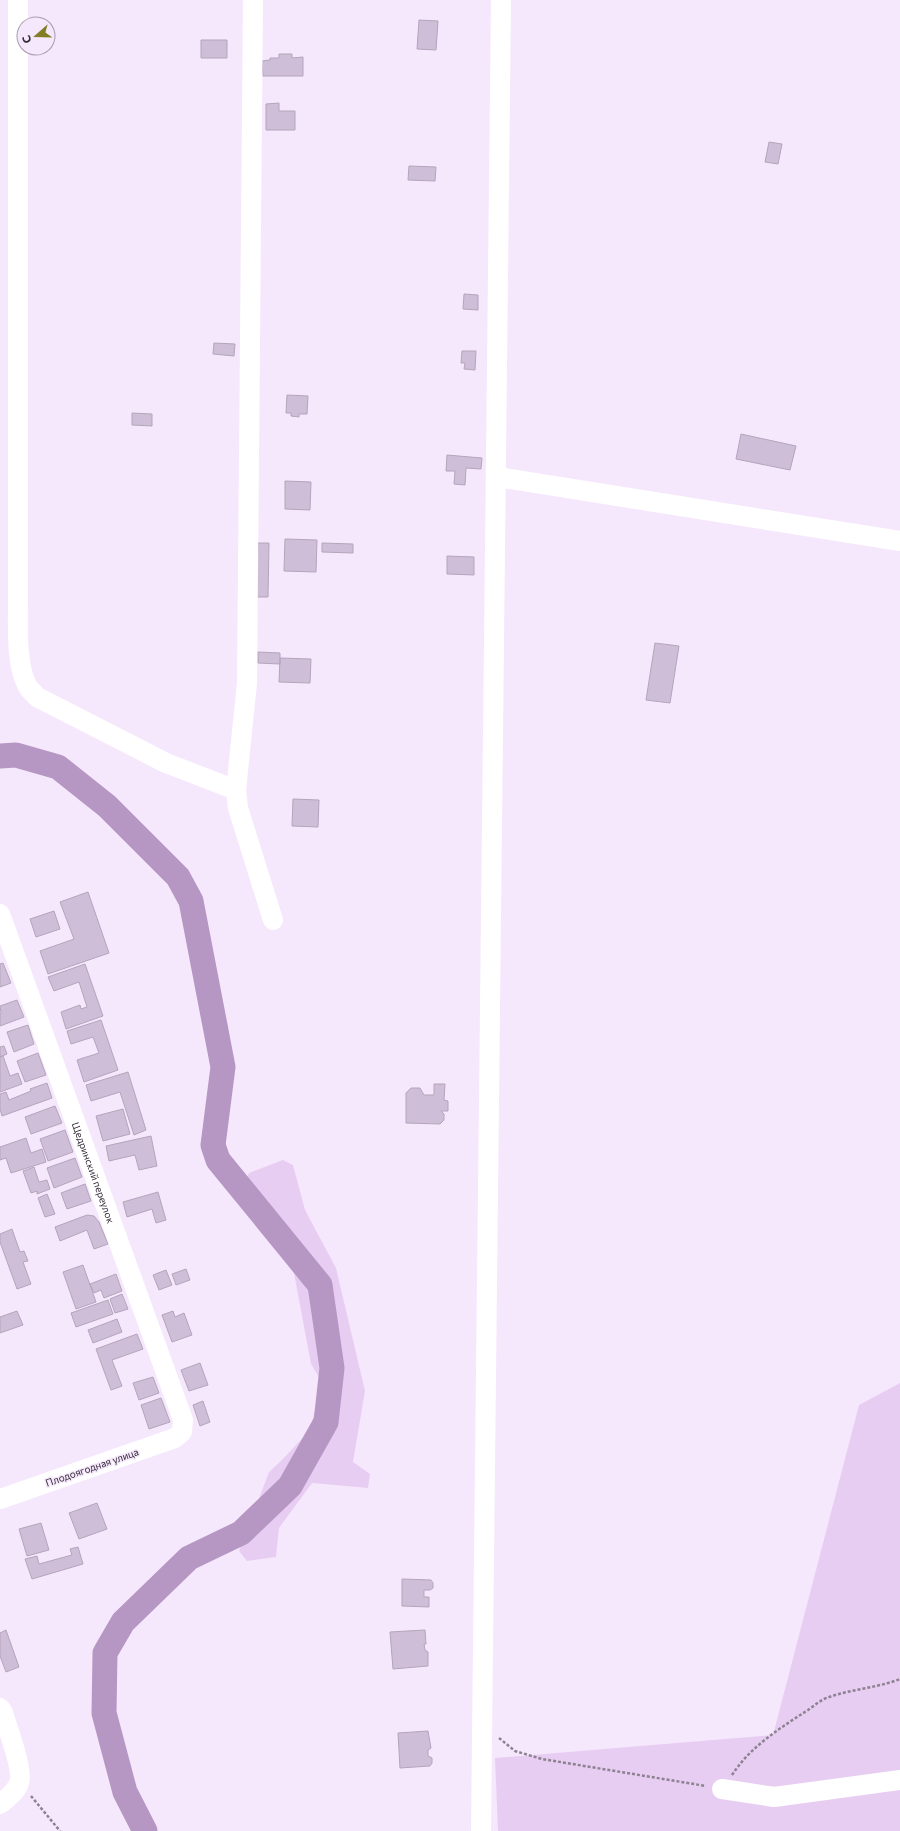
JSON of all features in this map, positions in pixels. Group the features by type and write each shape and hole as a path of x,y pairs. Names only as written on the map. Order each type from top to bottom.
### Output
{"street":[{"path":"18,0 18,651 22,672 27,686 37,697 166,763 236,790"},
{"path":"253,0 247,683 236,790 238,808 273,920"},
{"path":"481,1831 497,477 501,0"},
{"path":"497,477 900,541"},
{"name":"Щедринский переулок","path":"0,914 183,1420 182,1432"},
{"name":"Плодоягодная улица","path":"0,1499 175,1438 182,1432"},
{"path":"0,1708 3,1712 20,1771 20,1782 15,1791 0,1804"},
{"path":"722,1789 774,1797 900,1780"}],"path":[{"path":"498,1737 515,1751 542,1759 722,1789 741,1762 781,1727 826,1698 851,1690 886,1685 900,1679"},
{"path":"20,1782 60,1831"}],"shaded area":[{"path":"283,1160 293,1165 305,1210 336,1268 365,1391 353,1462 370,1474 368,1488 312,1483 279,1528 276,1557 247,1561 239,1551 269,1472 310,1430 322,1382 311,1364 294,1273 237,1199 249,1173"},
{"path":"900,1383 900,1831 498,1831 495,1758 773,1735 859,1405"}],"building":[{"path":"419,20 438,21 436,50 417,49"},
{"path":"201,40 227,40 227,58 201,58"},
{"path":"279,54 292,54 292,58 303,57 303,76 263,76 262,61 270,60 270,58 279,58"},
{"path":"279,103 279,111 295,111 295,130 266,130 266,104"},
{"path":"769,142 782,144 778,164 765,162"},
{"path":"409,166 436,167 435,181 408,180"},
{"path":"464,294 478,295 478,310 463,309"},
{"path":"214,343 235,344 234,356 213,354"},
{"path":"462,351 476,351 475,370 464,369 465,363 461,363"},
{"path":"287,395 308,396 307,414 299,414 299,417 291,416 291,413 286,413"},
{"path":"132,413 152,414 152,426 132,425"},
{"path":"741,434 796,446 790,470 736,459"},
{"path":"447,455 482,458 481,469 466,468 465,485 454,484 455,471 446,471"},
{"path":"285,481 311,482 310,510 285,509"},
{"path":"285,539 317,540 316,572 284,571"},
{"path":"258,543 269,543 268,597 256,597"},
{"path":"322,543 353,544 353,553 322,552"},
{"path":"447,556 474,557 474,575 447,574"},
{"path":"655,643 679,646 670,703 646,700"},
{"path":"258,652 280,653 280,664 258,663"},
{"path":"280,658 311,659 310,683 279,682"},
{"path":"293,799 319,800 318,827 292,826"},
{"path":"88,892 109,953 48,974 40,951 74,939 60,902"},
{"path":"54,911 60,929 36,937 30,919"},
{"path":"3,963 11,983 0,987 0,964"},
{"path":"85,964 103,1016 66,1029 61,1012 80,1005 81,1009 87,1007 79,982 54,991 48,977"},
{"path":"17,1000 24,1017 0,1026 0,1006"},
{"path":"101,1020 118,1070 84,1082 77,1060 99,1053 93,1037 71,1044 67,1031"},
{"path":"28,1025 34,1044 14,1052 7,1032"},
{"path":"4,1046 7,1054 0,1057 0,1047"},
{"path":"38,1053 46,1075 25,1082 17,1061"},
{"path":"3,1056 10,1076 18,1073 22,1084 0,1092 0,1057"},
{"path":"128,1072 146,1130 134,1135 120,1092 91,1101 86,1085"},
{"path":"47,1083 52,1098 2,1116 0,1109 0,1094 6,1092 9,1100 31,1091 30,1089"},
{"path":"434,1084 445,1084 444,1100 448,1101 448,1111 441,1111 444,1114 444,1120 440,1124 406,1123 406,1093 411,1088 420,1088 424,1095 434,1095"},
{"path":"55,1106 62,1123 31,1134 25,1117"},
{"path":"123,1109 130,1134 103,1141 96,1116"},
{"path":"65,1130 73,1152 48,1161 40,1139"},
{"path":"151,1136 157,1166 139,1170 135,1155 109,1161 106,1146"},
{"path":"26,1138 31,1153 42,1149 46,1162 11,1173 6,1158 0,1160 0,1147"},
{"path":"75,1158 82,1177 54,1188 47,1168"},
{"path":"34,1167 39,1182 47,1180 50,1189 37,1194 37,1191 31,1193 23,1171"},
{"path":"85,1184 91,1201 67,1209 61,1193"},
{"path":"158,1192 166,1220 156,1223 152,1209 127,1217 123,1202"},
{"path":"47,1194 55,1214 45,1217 38,1198"},
{"path":"87,1215 94,1216 99,1222 108,1244 94,1249 87,1230 60,1241 55,1227"},
{"path":"12,1229 20,1252 24,1251 28,1261 23,1262 31,1284 17,1289 0,1242 0,1234"},
{"path":"83,1265 96,1302 76,1309 63,1272"},
{"path":"186,1269 190,1280 176,1285 172,1274"},
{"path":"166,1270 172,1285 159,1290 153,1275"},
{"path":"116,1274 122,1291 104,1298 101,1290 94,1293 90,1284"},
{"path":"122,1294 128,1309 115,1313 110,1299"},
{"path":"108,1300 113,1314 76,1327 71,1313"},
{"path":"17,1311 23,1325 0,1333 0,1317"},
{"path":"173,1311 175,1317 184,1313 192,1335 172,1342 162,1315"},
{"path":"117,1319 122,1332 93,1343 88,1330"},
{"path":"137,1334 143,1349 112,1360 122,1386 111,1390 96,1349"},
{"path":"200,1363 208,1385 189,1391 181,1370"},
{"path":"153,1377 159,1393 139,1400 133,1383"},
{"path":"161,1398 170,1422 149,1429 141,1405"},
{"path":"203,1401 210,1422 200,1426 193,1405"},
{"path":"97,1503 107,1529 79,1539 69,1513"},
{"path":"41,1523 49,1550 27,1556 19,1529"},
{"path":"78,1547 83,1564 32,1579 25,1559 37,1556 39,1564 72,1555 70,1549"},
{"path":"402,1579 431,1580 433,1583 433,1588 430,1590 424,1590 424,1597 429,1597 429,1607 402,1606"},
{"path":"6,1630 19,1667 6,1672 0,1656 0,1633"},
{"path":"425,1630 426,1644 424,1644 425,1650 428,1652 428,1666 393,1669 390,1632"},
{"path":"428,1731 431,1748 428,1750 428,1756 432,1758 432,1763 430,1766 400,1768 398,1733"}],"waterway":[{"path":"0,756 16,755 58,767 107,806 178,877 191,901 223,1067 213,1145 218,1160 320,1285 332,1368 326,1422 290,1486 241,1533 189,1558 123,1622 105,1653 104,1713 125,1792 145,1831"}]}
